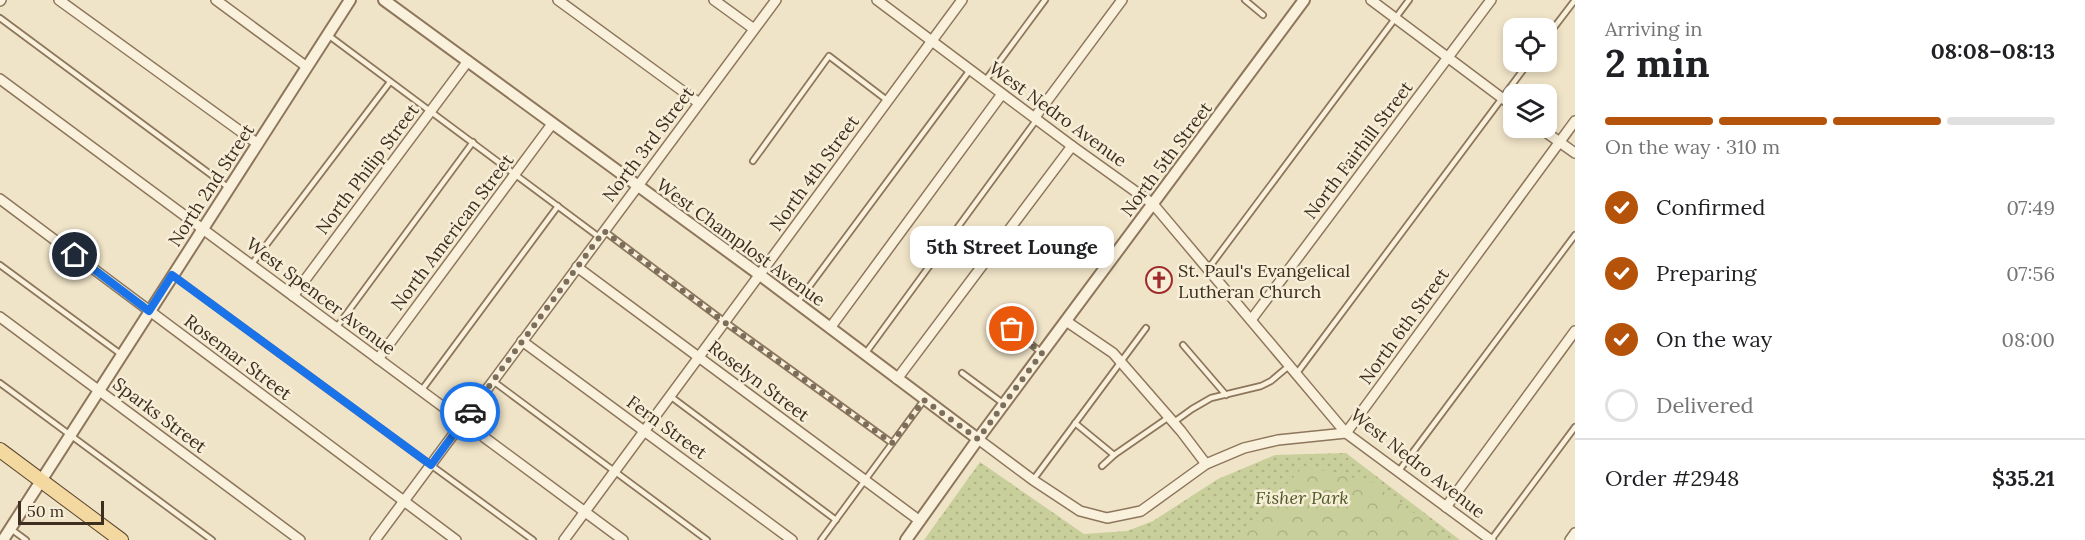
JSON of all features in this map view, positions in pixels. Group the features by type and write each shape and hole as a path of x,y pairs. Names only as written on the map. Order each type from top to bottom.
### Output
{"main road":[{"path":"0,450 121,540"}],"street":[{"path":"59,0 258,144"},
{"path":"216,0 307,67"},
{"name":"North 2nd Street","path":"5,533 350,0"},
{"name":"West Champlost Avenue","path":"384,0 760,275 924,400 1078,510 1107,518 1141,511 1206,465"},
{"path":"558,0 699,104"},
{"path":"714,0 754,29"},
{"name":"North 3rd Street","path":"375,540 776,0"},
{"name":"West Nedro Avenue","path":"877,0 1072,146 1154,204 1346,433 1491,540"},
{"name":"North 4th Street","path":"564,540 962,0"},
{"path":"1036,118 1122,0"},
{"name":"North 5th Street","path":"906,540 978,439 1304,0"},
{"path":"1371,0 1502,98"},
{"name":"North Fairhill Street","path":"1251,320 1491,0"},
{"name":"North Philip Street","path":"293,296 468,61"},
{"name":"West Spencer Avenue","path":"0,79 623,540"},
{"path":"830,328 1002,94"},
{"name":"North 6th Street","path":"1346,433 1575,121"},
{"name":"North American Street","path":"378,359 552,124"},
{"path":"1554,138 1575,153"},
{"path":"897,379 1072,146"},
{"name":"Rosemar Street","path":"0,199 456,540"},
{"name":"Roselyn Street","path":"577,267 920,521"},
{"name":"Sparks Street","path":"0,317 300,540"},
{"path":"1066,321 1113,353 1171,420 1206,465 1244,448 1278,440 1346,433"},
{"path":"1446,507 1575,331"},
{"name":"Fern Street","path":"522,341 792,540"},
{"path":"1570,540 1575,533"}],"lane":[{"path":"985,81 1045,0"},
{"path":"1245,0 1263,15"},
{"path":"1208,269 1409,0"},
{"path":"1557,24 1575,0"},
{"path":"0,18 229,188"},
{"path":"328,35 558,206 602,234 892,443"},
{"path":"753,161 829,56 888,101"},
{"path":"796,303 970,70"},
{"path":"1297,373 1522,72"},
{"path":"251,265 390,82"},
{"path":"865,355 1036,118"},
{"path":"336,328 473,142"},
{"path":"421,391 558,206"},
{"path":"1398,472 1575,235"},
{"path":"0,265 122,355"},
{"path":"172,275 533,540"},
{"path":"1033,480 1146,328"},
{"path":"1012,329 1042,353"},
{"path":"1183,345 1226,395"},
{"path":"1102,466 1114,455 1204,401 1261,386 1271,381 1290,365"},
{"path":"962,373 1004,404"},
{"path":"493,381 707,540"},
{"path":"0,383 212,540"},
{"path":"670,396 836,520"},
{"path":"821,540 924,400"},
{"path":"1075,423 1114,455"},
{"path":"1491,540 1575,427"},
{"path":"5,533 26,540"}],"green space":[{"name":"Fisher Park","path":"1346,453 1460,540 924,540 980,462 1084,534 1127,531 1153,521 1218,479 1275,455"},
{"path":"1304,466 1371,482 1451,540 1234,540"}],"way so far":[{"path":"470,412 604,231 724,322 892,443 924,400 978,439 1042,353 1012,329"}],"place":[{"name":"St. Paul's Evangelical Lutheran Church","path":"1159,280"},
{"name":"5th Street Lounge","path":"1012,329"}],"route":[{"path":"75,255 149,311 172,275 431,465 470,412"}]}
